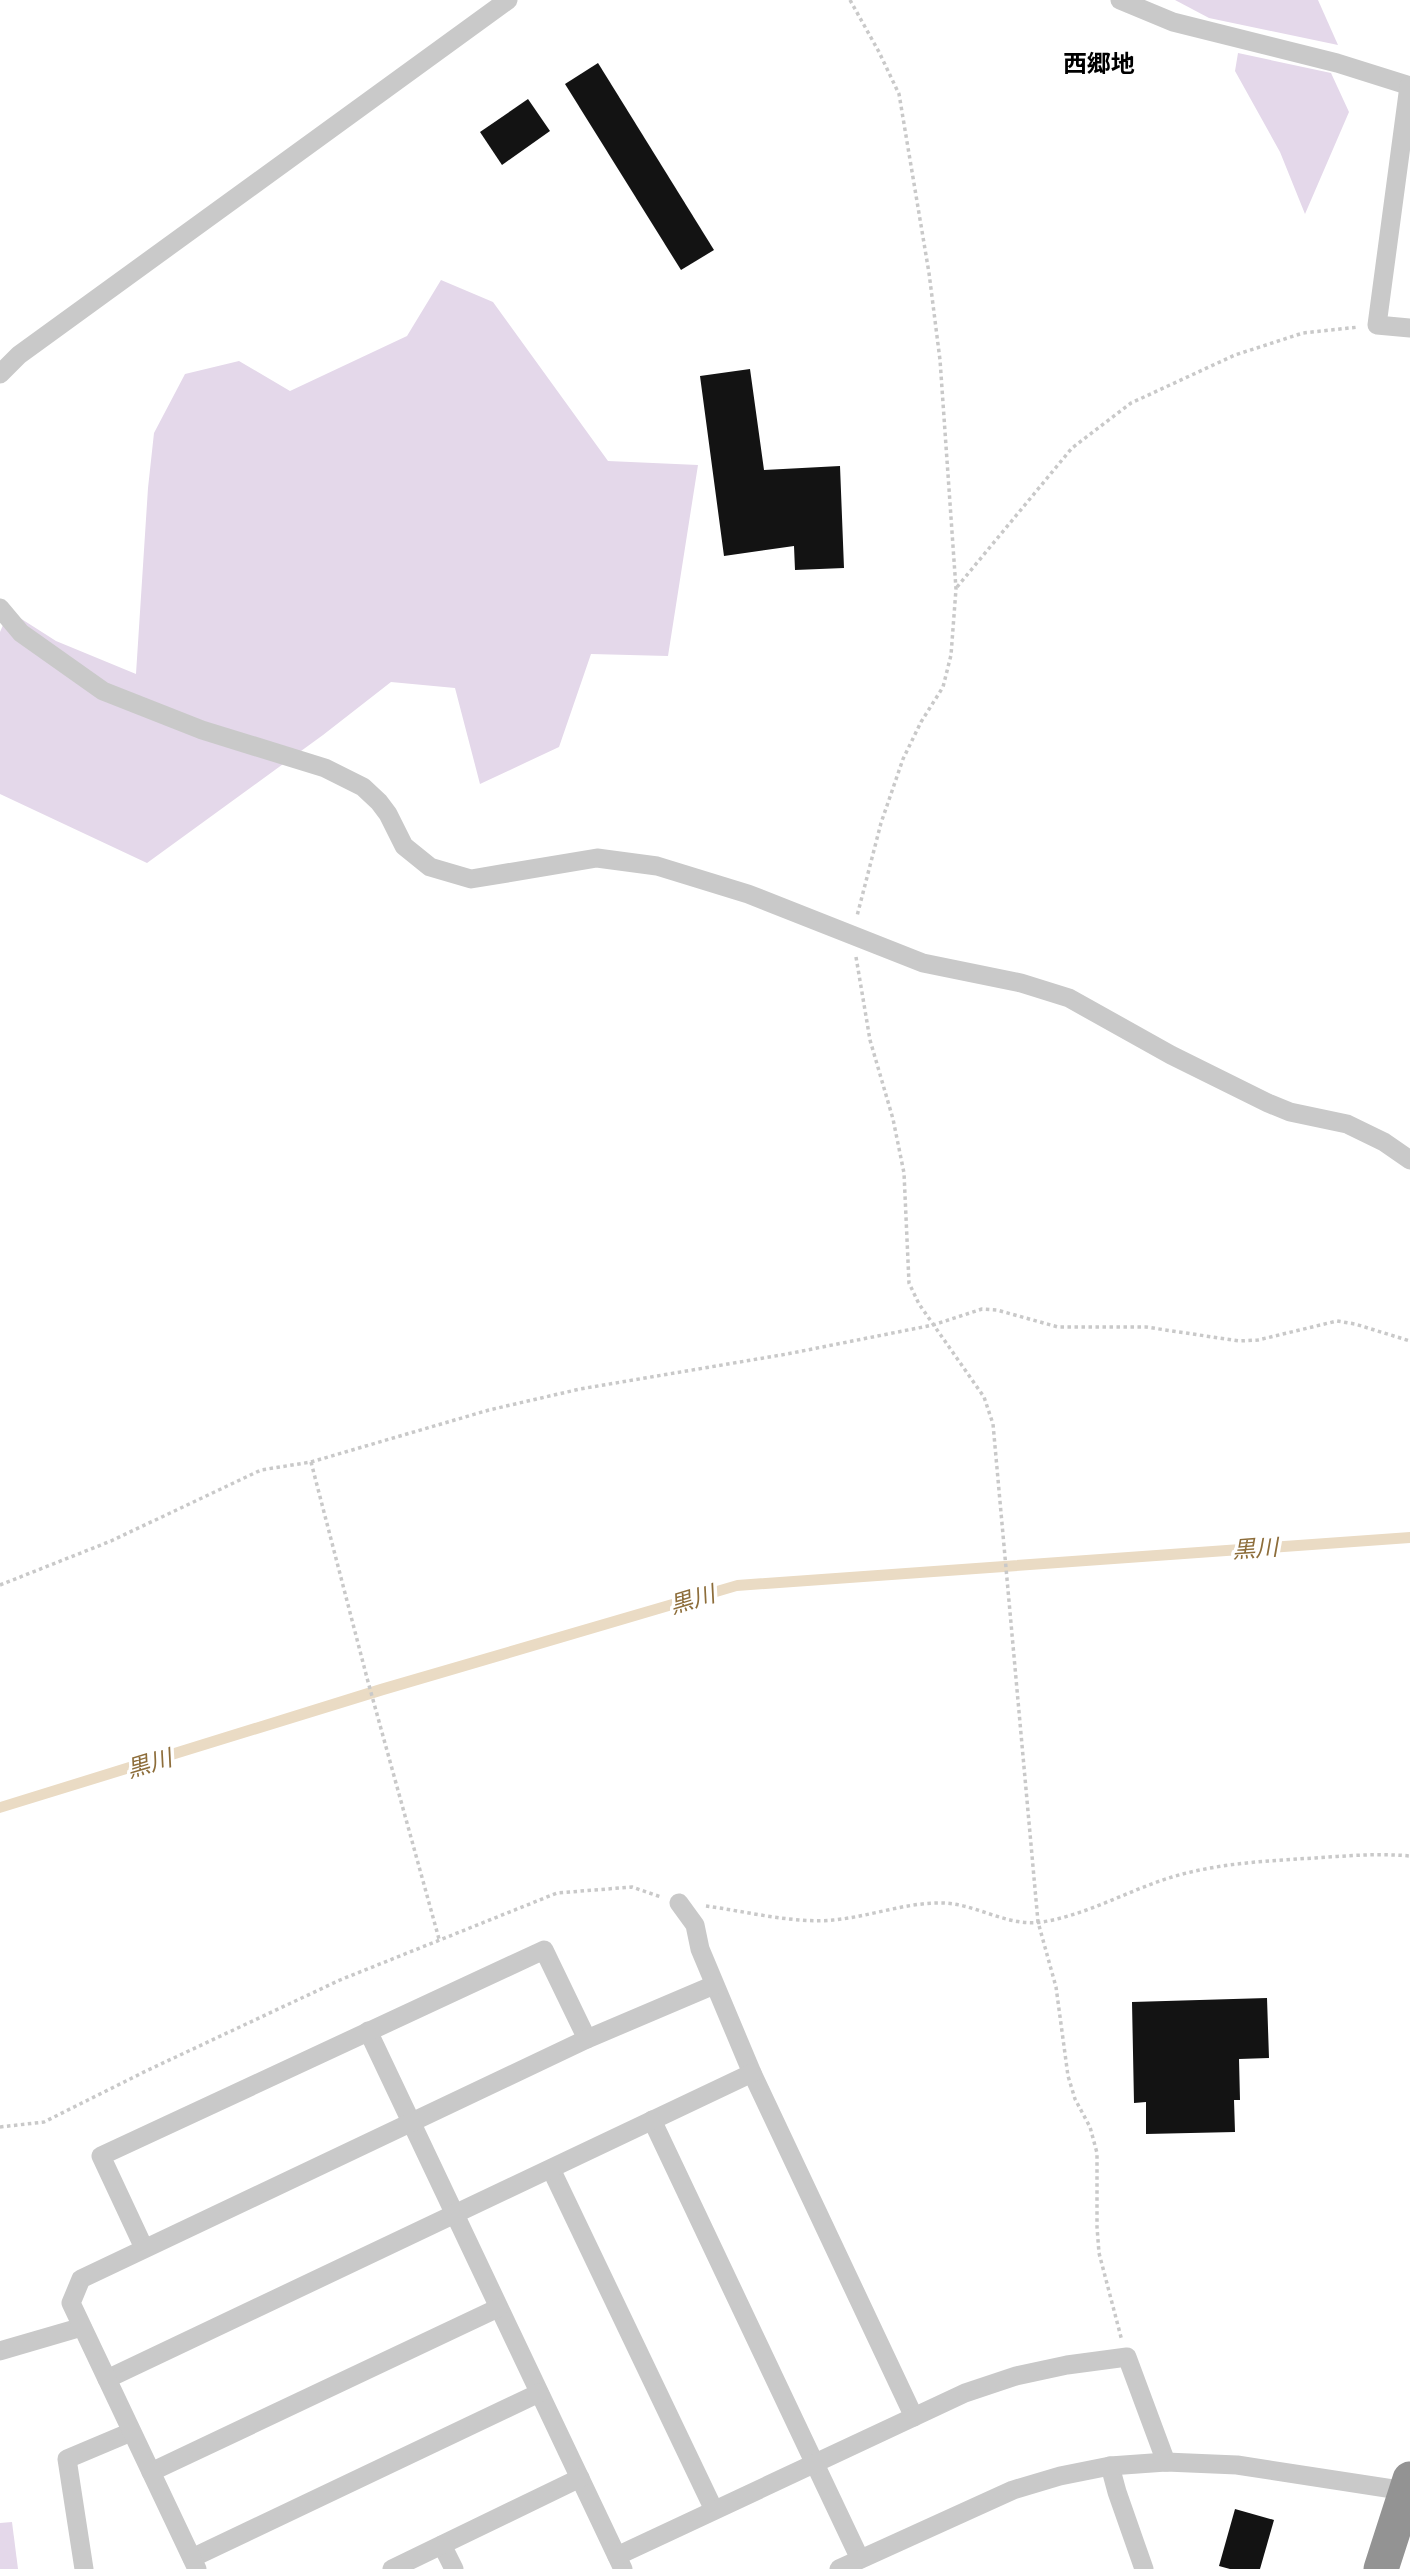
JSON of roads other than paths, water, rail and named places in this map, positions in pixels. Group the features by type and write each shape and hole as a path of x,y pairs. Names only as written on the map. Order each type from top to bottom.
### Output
{"highway":[{"path":"1381,2569 1408,2485"}],"street":[{"path":"0,374 10,353 508,0"},
{"path":"1120,0 1173,22 1337,63 1409,86 1377,326 1410,328"},
{"path":"0,608 21,633 103,691 202,730 324,768 363,787 388,814 404,846 430,867 471,879 597,858 649,863 748,894 923,963 1021,984 1069,998 1171,1055 1268,1103 1290,1112 1347,1124 1384,1142 1410,1160"},
{"path":"679,1903 695,1925 700,1949 752,2073 914,2417"},
{"path":"144,2248 102,2156 544,1950 587,2039"},
{"path":"539,2393 195,2564 71,2303 81,2278 587,2039 714,1985"},
{"path":"368,2031 620,2563 714,2510 965,2393 1016,2376 1067,2365 1128,2357 1166,2462"},
{"path":"107,2379 752,2073"},
{"path":"652,2120 860,2559"},
{"path":"551,2169 714,2510"},
{"path":"151,2472 498,2308"},
{"path":"0,2351 82,2327"},
{"path":"84,2569 67,2459 131,2432"},
{"path":"839,2569 1013,2490 1060,2476 1110,2466 1166,2462 1237,2465 1408,2485"},
{"path":"1110,2466 1144,2569"},
{"path":"392,2569 580,2478"},
{"path":"442,2545 454,2569"}],"water":[{"name":"黒川","path":"1410,1532 1410,1543 737,1591 384,1695 0,1813 0,1802 380,1684 737,1580"}],"district":[{"name":"西郷地","path":"1099,63"}]}
